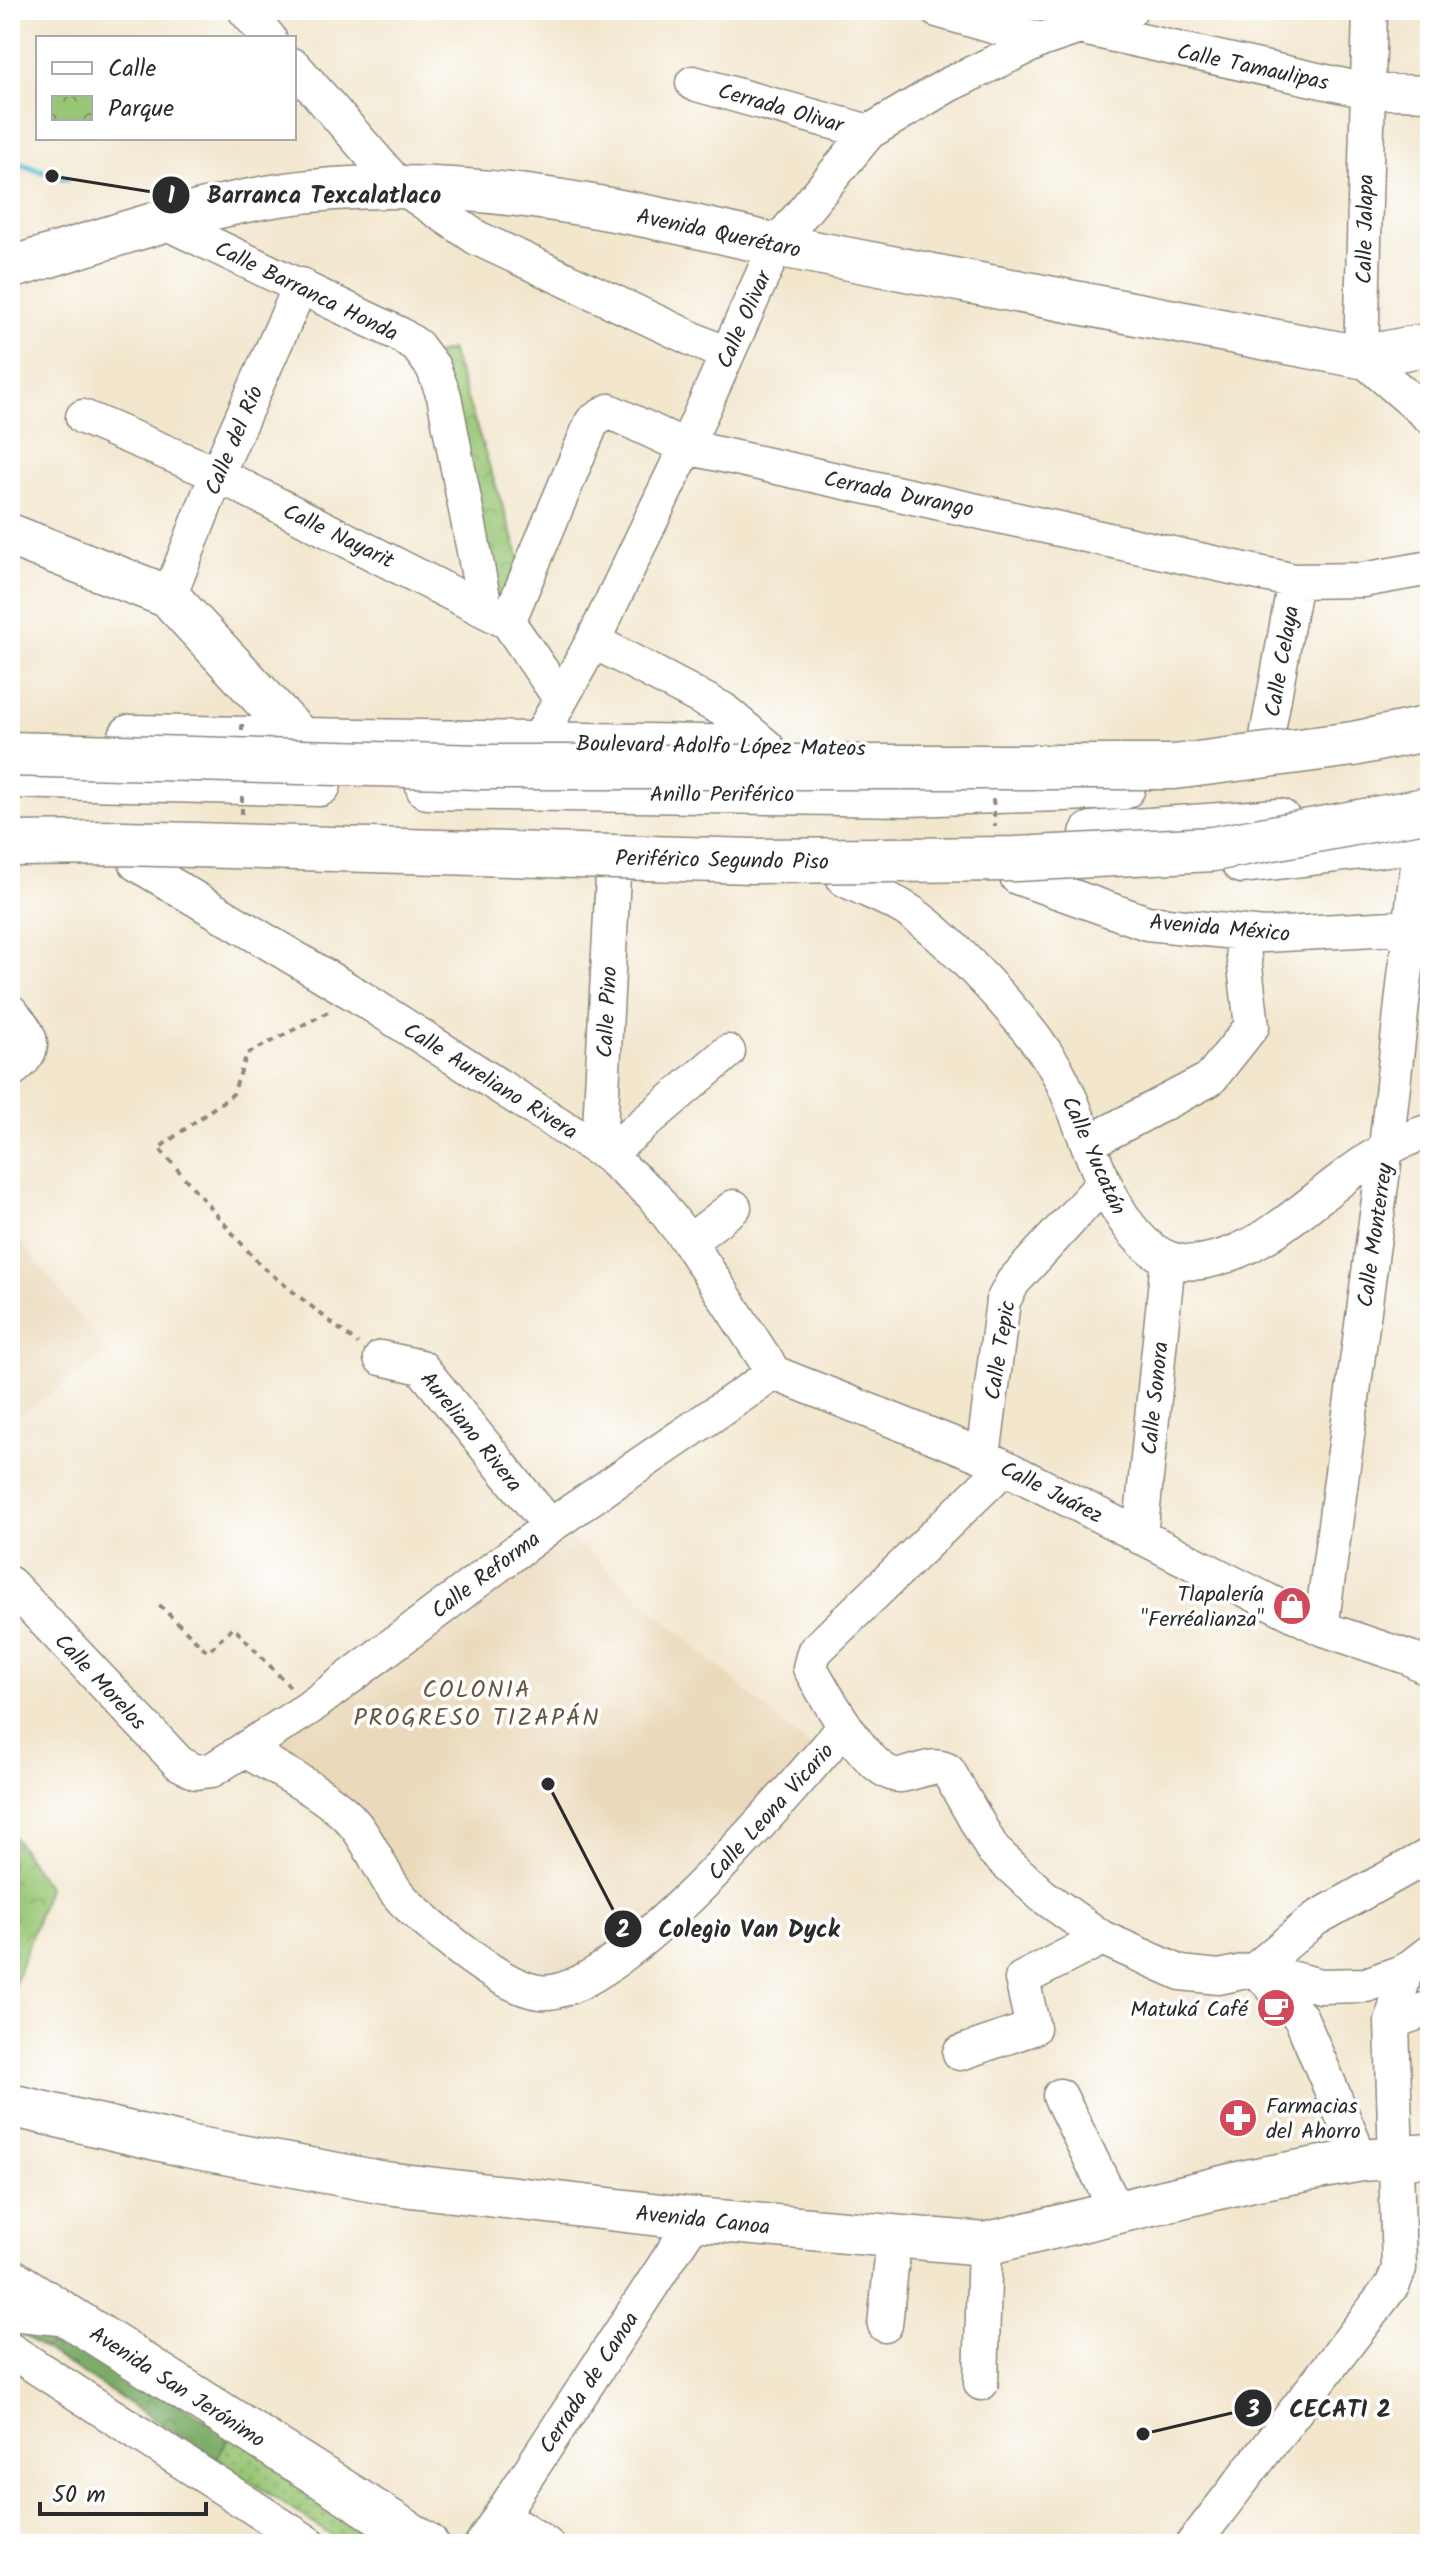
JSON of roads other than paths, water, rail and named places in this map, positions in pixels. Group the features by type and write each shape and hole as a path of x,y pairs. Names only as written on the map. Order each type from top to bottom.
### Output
{"highway":[{"path":"10,754 482,767 1174,767 1353,744 1430,728"},
{"path":"597,792 678,744"},
{"name":"Anillo Periférico","path":"10,776 597,792 907,794 1202,784 1430,747"},
{"name":"Anillo Periférico","path":"10,823 713,839 1000,840 1275,822 1430,796"},
{"name":"Periférico Segundo Piso","path":"10,844 123,843 753,861 1016,859 1213,849 1427,830"}],"main road":[{"name":"Avenida Querétaro","path":"10,268 165,222 278,195 397,184 560,201 689,224 776,245 1361,357 1430,344"},
{"path":"10,535 169,597 299,737"},
{"name":"Boulevard Adolfo López Mateos","path":"10,735 299,737 1050,752 1266,742 1430,712"},
{"path":"10,863 844,879 1017,877 1167,870 1427,830"},
{"name":"Avenida Canoa","path":"10,2105 187,2146 385,2183 695,2219 985,2244 1116,2210 1396,2158"},
{"name":"Avenida San Jerónimo","path":"10,2279 427,2544"}],"street":[{"path":"245,10 267,36"},
{"path":"937,10 1041,40"},
{"name":"Calle Olivar","path":"538,741 593,641 686,447 776,245 869,132 948,85 1041,40 1130,10"},
{"name":"Calle Jalapa","path":"1361,357 1370,10"},
{"name":"Calle Tamaulipas","path":"1078,27 1367,91 1430,93"},
{"path":"296,68 397,184 477,238 516,260 727,355"},
{"name":"Cerrada Olivar","path":"693,83 869,132"},
{"name":"Calle Barranca Honda","path":"165,222 301,285 417,346 433,367 444,396 496,615"},
{"name":"Calle del Río","path":"169,597 217,474 301,285"},
{"path":"1361,357 1430,417"},
{"name":"Cerrada Durango","path":"496,615 592,422 599,414 609,411 686,447 1295,581 1363,580 1430,568"},
{"name":"Calle Nayarit","path":"83,417 217,474 496,615 560,698"},
{"name":"Calle Celaya","path":"1266,742 1295,581"},
{"path":"593,641 711,702 767,747"},
{"name":"Calle Monterrey","path":"1321,1628 1386,1148 1421,928 1427,830"},
{"name":"Calle Aureliano Rivera","path":"137,864 358,996 603,1152 652,1194 689,1242 774,1373"},
{"name":"Calle Pino","path":"603,1152 613,875"},
{"name":"Avenida México","path":"1017,877 1147,923 1264,935 1421,928"},
{"name":"Calle Yucatán","path":"844,879 906,909 959,956 1009,1008 1053,1062 1103,1184 1123,1220 1168,1260"},
{"path":"1088,1143 1210,1079 1252,1026 1241,933"},
{"path":"10,1011 28,1032 31,1043 28,1053 10,1071"},
{"path":"603,1152 728,1052"},
{"path":"1168,1260 1204,1262 1244,1249 1293,1218 1334,1182 1386,1148 1430,1131"},
{"name":"Calle Tepic","path":"994,1462 1007,1292 1103,1184"},
{"path":"689,1242 734,1207"},
{"name":"Calle Sonora","path":"1140,1537 1168,1260"},
{"name":"Aureliano Rivera","path":"381,1358 421,1367 550,1526"},
{"name":"Calle Juárez","path":"774,1373 994,1462 1321,1628 1427,1664"},
{"name":"Calle Reforma","path":"196,1772 212,1770 247,1751 309,1708 550,1526 774,1373"},
{"path":"994,1462 814,1652 810,1668 844,1728 886,1771 900,1775 937,1767 948,1771 993,1850 1043,1896 1102,1938 1181,1973 1219,1977 1256,1969 1320,1986 1366,1985 1418,1961"},
{"name":"Calle Morelos","path":"10,1584 179,1763 196,1772"},
{"name":"Calle Leona Vicario","path":"247,1751 354,1823 395,1893 408,1906 488,1970 539,1992 569,1988 668,1919 722,1866 844,1728"},
{"path":"1256,1969 1315,1919 1430,1855"},
{"path":"960,2053 1033,2028 1022,1979 1102,1938"},
{"path":"1193,2544 1393,2284 1399,2269 1392,2022 1418,1961"},
{"path":"1256,1969 1301,2018 1396,2158"},
{"path":"1392,2022 1430,2008"},
{"path":"1060,2096 1116,2210"},
{"name":"Cerrada de Canoa","path":"482,2544 695,2219"},
{"path":"885,2325 894,2238"},
{"path":"981,2383 985,2244"},
{"path":"10,2313 74,2319"},
{"path":"10,2350 310,2544"},
{"path":"501,2515 546,2544"}],"waterway":[{"path":"10,161 67,179"}],"place":[{"name":"Barranca Texcalatlaco","path":"52,176"},
{"name":"Tlapalería \"Ferréalianza\"","path":"1292,1606"},
{"name":"Colegio Van Dyck","path":"548,1784"},
{"name":"Matuká Café","path":"1276,2008"},
{"name":"Farmacias del Ahorro","path":"1238,2118"},
{"name":"CECATI 2","path":"1143,2434"}],"district":[{"name":"COLONIA PROGRESO TIZAPÁN","path":"477,1703"}]}
